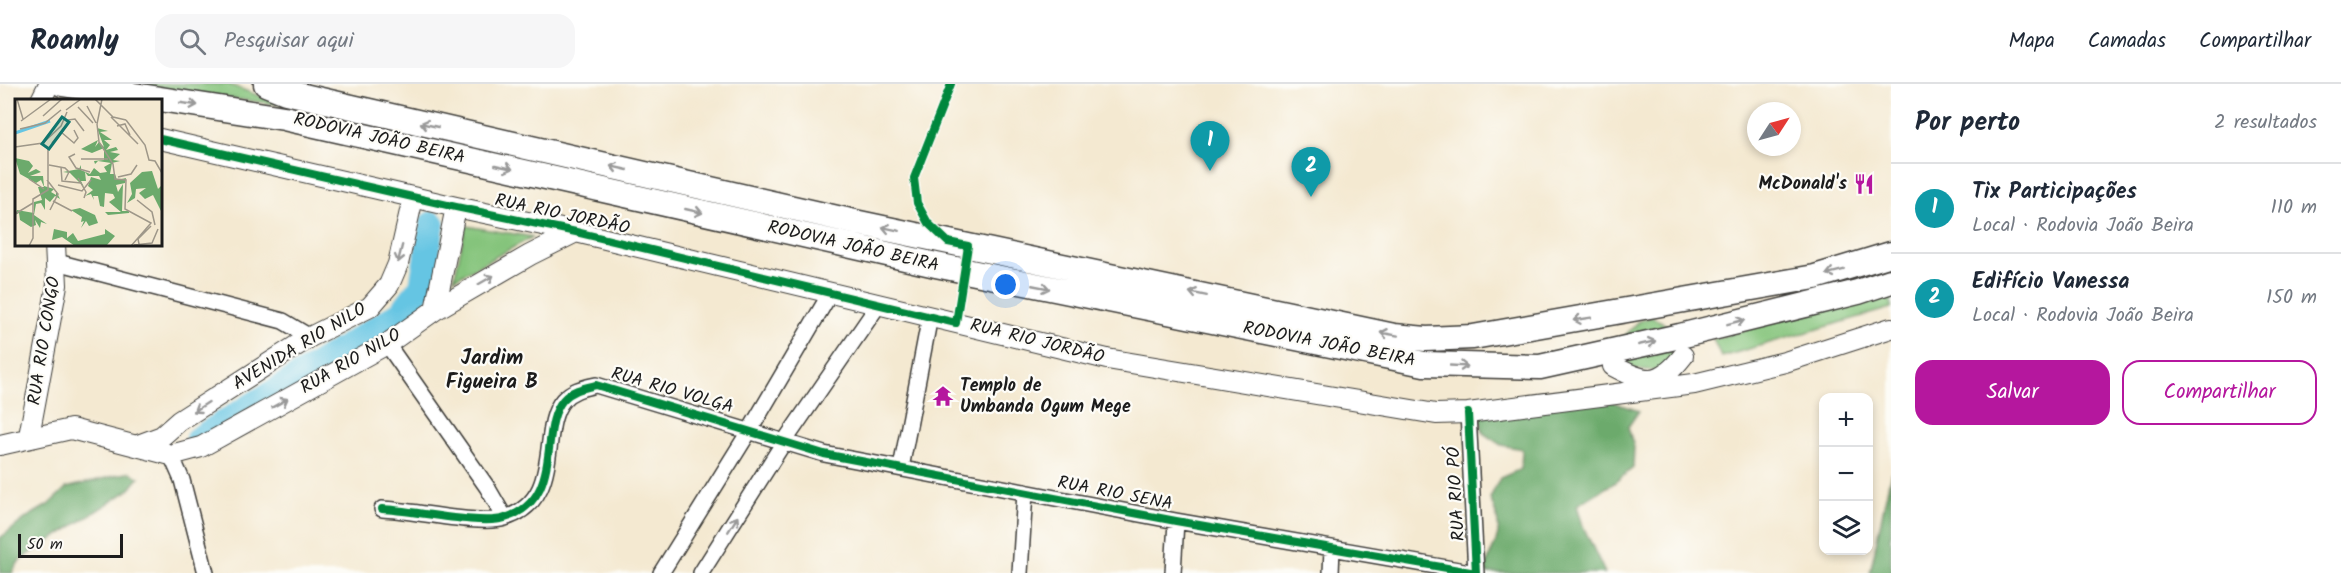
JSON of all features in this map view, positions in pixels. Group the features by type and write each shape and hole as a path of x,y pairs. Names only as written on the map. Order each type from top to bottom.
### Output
{"main road":[{"name":"RODOVIA JOÃO BEIRA","path":"62,84 94,87 284,118 963,271 1424,364 1540,367 1613,358 1681,346 1891,281"},
{"name":"RODOVIA JOÃO BEIRA","path":"266,84 286,92 859,223 1394,336 1426,339 1473,337 1620,313 1815,277 1891,254"},
{"path":"1663,305 1681,346"},
{"path":"1613,358 1614,331 1620,313"}],"street":[{"path":"41,99 48,84"},
{"name":"RUA RIO JORDÃO","path":"162,139 413,198 576,232 1107,359 1436,414 1468,413 1694,384 1785,362 1891,328"},
{"name":"AVENIDA RIO NILO","path":"138,445 162,436 179,421 310,337 370,307 388,285 398,264 413,198"},
{"path":"435,310 456,207"},
{"name":"RUA RIO NILO","path":"171,455 201,447 387,344 435,310 530,255 576,232"},
{"path":"56,253 283,321 310,337"},
{"name":"RUA RIO CONGO","path":"28,436 57,285 56,253"},
{"path":"661,573 750,430 831,292"},
{"path":"701,573 783,442 879,304"},
{"path":"901,468 930,316"},
{"path":"382,509 471,519 505,518 487,487 387,344"},
{"path":"1605,395 1613,358 1638,379 1658,380 1674,368 1681,346"},
{"path":"1681,346 1694,384"},
{"name":"RUA RIO VOLGA","path":"505,518 526,505 538,490 548,469 555,420 562,401 575,390 596,385 750,430"},
{"name":"RUA RIO PÓ","path":"1468,413 1476,573"},
{"path":"0,445 28,436 71,429 171,455"},
{"name":"RUA RIO SENA","path":"750,430 824,454 1176,521 1476,573"},
{"path":"162,436 182,480 206,573"},
{"path":"1020,573 1025,492"},
{"path":"1173,573 1176,521"},
{"path":"1331,573 1332,548"}],"green space":[{"path":"113,84 228,84 283,105"},
{"path":"466,226 533,237 454,279"},
{"path":"1891,288 1891,308 1721,357 1713,339"},
{"path":"1651,317 1662,322 1671,330 1621,340 1639,321"},
{"path":"1678,346 1668,371 1633,369 1626,359"},
{"path":"1604,399 1639,411 1628,427 1634,447 1633,468 1614,483 1577,505 1583,526 1605,573 1486,573 1498,535 1497,519 1490,498 1500,478 1521,469 1522,449 1501,445 1483,433 1478,412"},
{"path":"130,472 139,478 129,490 20,560 12,573 0,573 0,538 48,505 66,488"},
{"path":"1891,472 1891,573 1870,573"}],"waterway":[{"path":"198,439 402,312 422,286 432,224"}],"cycle path":[{"path":"162,139 576,232 956,323 968,246 948,242 928,223 917,203 914,178 951,84"},
{"path":"382,509 480,520 505,518 524,509 536,496 543,480 552,428 563,400 582,388 596,385 824,454 1176,521 1476,573 1468,413"}],"place":[{"name":"Tix Participações","path":"1210,171"},
{"name":"McDonald's","path":"1864,184"},
{"name":"Edifício Vanessa","path":"1311,197"},
{"name":"Templo de Umbanda Ogum Mege","path":"943,396"}],"district":[{"name":"Jardim Figueira B","path":"492,370"}]}
